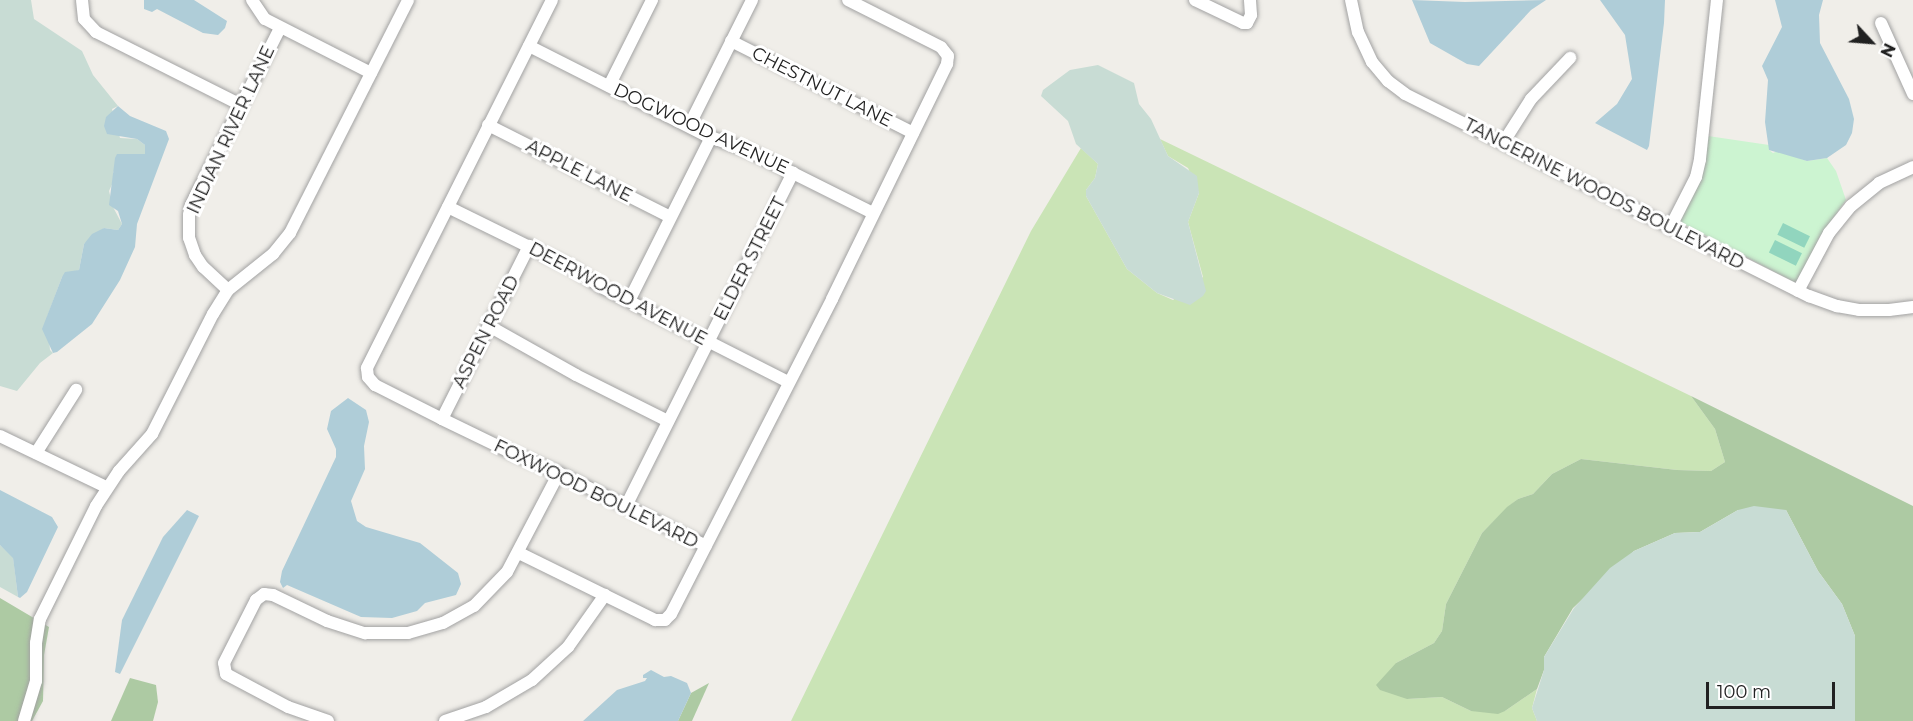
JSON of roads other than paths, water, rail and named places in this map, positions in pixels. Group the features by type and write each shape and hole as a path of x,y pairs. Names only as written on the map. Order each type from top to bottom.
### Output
{"street":[{"path":"82,0 84,19 96,32 241,105"},
{"path":"252,0 265,19 371,73"},
{"path":"26,716 36,681 36,643 40,619 106,487 152,435 213,314 228,290 273,254 290,233 408,0"},
{"name":"FOXWOOD BOULEVARD","path":"552,0 367,373 375,385 706,546 832,299 947,64 948,56 941,47 848,0"},
{"path":"609,86 652,0"},
{"path":"689,126 752,0"},
{"path":"1195,0 1243,24 1247,23 1251,15 1250,0"},
{"name":"TANGERINE WOODS BOULEVARD","path":"1351,0 1364,48 1388,81 1405,94 1798,291 1837,306 1858,310 1913,307"},
{"path":"1670,228 1696,177 1700,159 1717,0"},
{"path":"1881,23 1913,94"},
{"name":"INDIAN RIVER LANE","path":"228,290 203,267 195,255 189,238 188,220 192,205 280,28"},
{"name":"CHESTNUT LANE","path":"731,42 913,133"},
{"name":"DOGWOOD AVENUE","path":"529,46 711,137 750,151 873,213"},
{"path":"1503,143 1531,99 1570,58"},
{"name":"APPLE LANE","path":"488,125 670,217"},
{"path":"629,301 711,137"},
{"path":"1798,291 1829,233 1851,206 1879,183 1913,167"},
{"name":"ELDER STREET","path":"626,506 793,173"},
{"name":"DEERWOOD AVENUE","path":"448,207 529,246 629,301 788,382"},
{"name":"ASPEN ROAD","path":"442,418 529,246"},
{"path":"489,327 576,375 668,421"},
{"path":"36,453 76,390"},
{"path":"0,436 106,487"},
{"path":"328,721 288,707 226,674 224,663 258,597 273,595 350,630 380,634 408,633 443,623 474,606 500,582 519,553 559,473"},
{"path":"519,553 655,620 665,620 671,615 706,546"},
{"path":"445,721 486,707 532,680 568,647 605,595"}],"water":[{"path":"144,0 194,0 227,21 225,28 218,35 203,33 157,9 152,12 144,9"},
{"path":"1412,0 1465,2 1546,0 1531,10 1479,66 1467,64 1430,43"},
{"path":"1600,0 1665,0 1647,150 1595,123 1617,104 1632,79 1625,35"},
{"path":"1775,0 1823,0 1819,15 1820,43 1849,99 1854,119 1852,133 1846,145 1827,158 1807,161 1769,150 1765,122 1768,80 1762,66 1782,27"},
{"path":"118,106 130,116 166,131 169,139 137,224 135,247 120,280 92,324 53,353 42,329 62,277 65,272 79,270 84,244 92,234 104,228 118,230 122,224 118,211 109,205 115,158 117,154 145,154 145,145 137,139 107,134 104,126 106,117"},
{"path":"348,398 366,410 369,422 364,446 365,469 351,501 357,521 366,527 420,543 458,573 461,584 456,595 425,603 417,611 392,618 361,617 287,585 283,588 280,582 282,571 336,457 336,449 327,429 331,411"},
{"path":"0,490 52,517 58,527 27,592 20,598 13,558 0,545"},
{"path":"187,510 199,516 120,674 115,672 122,620 163,537"},
{"path":"651,670 664,677 671,676 687,683 691,693 678,721 583,721 617,690 645,681 647,678 643,678 643,675"}]}
